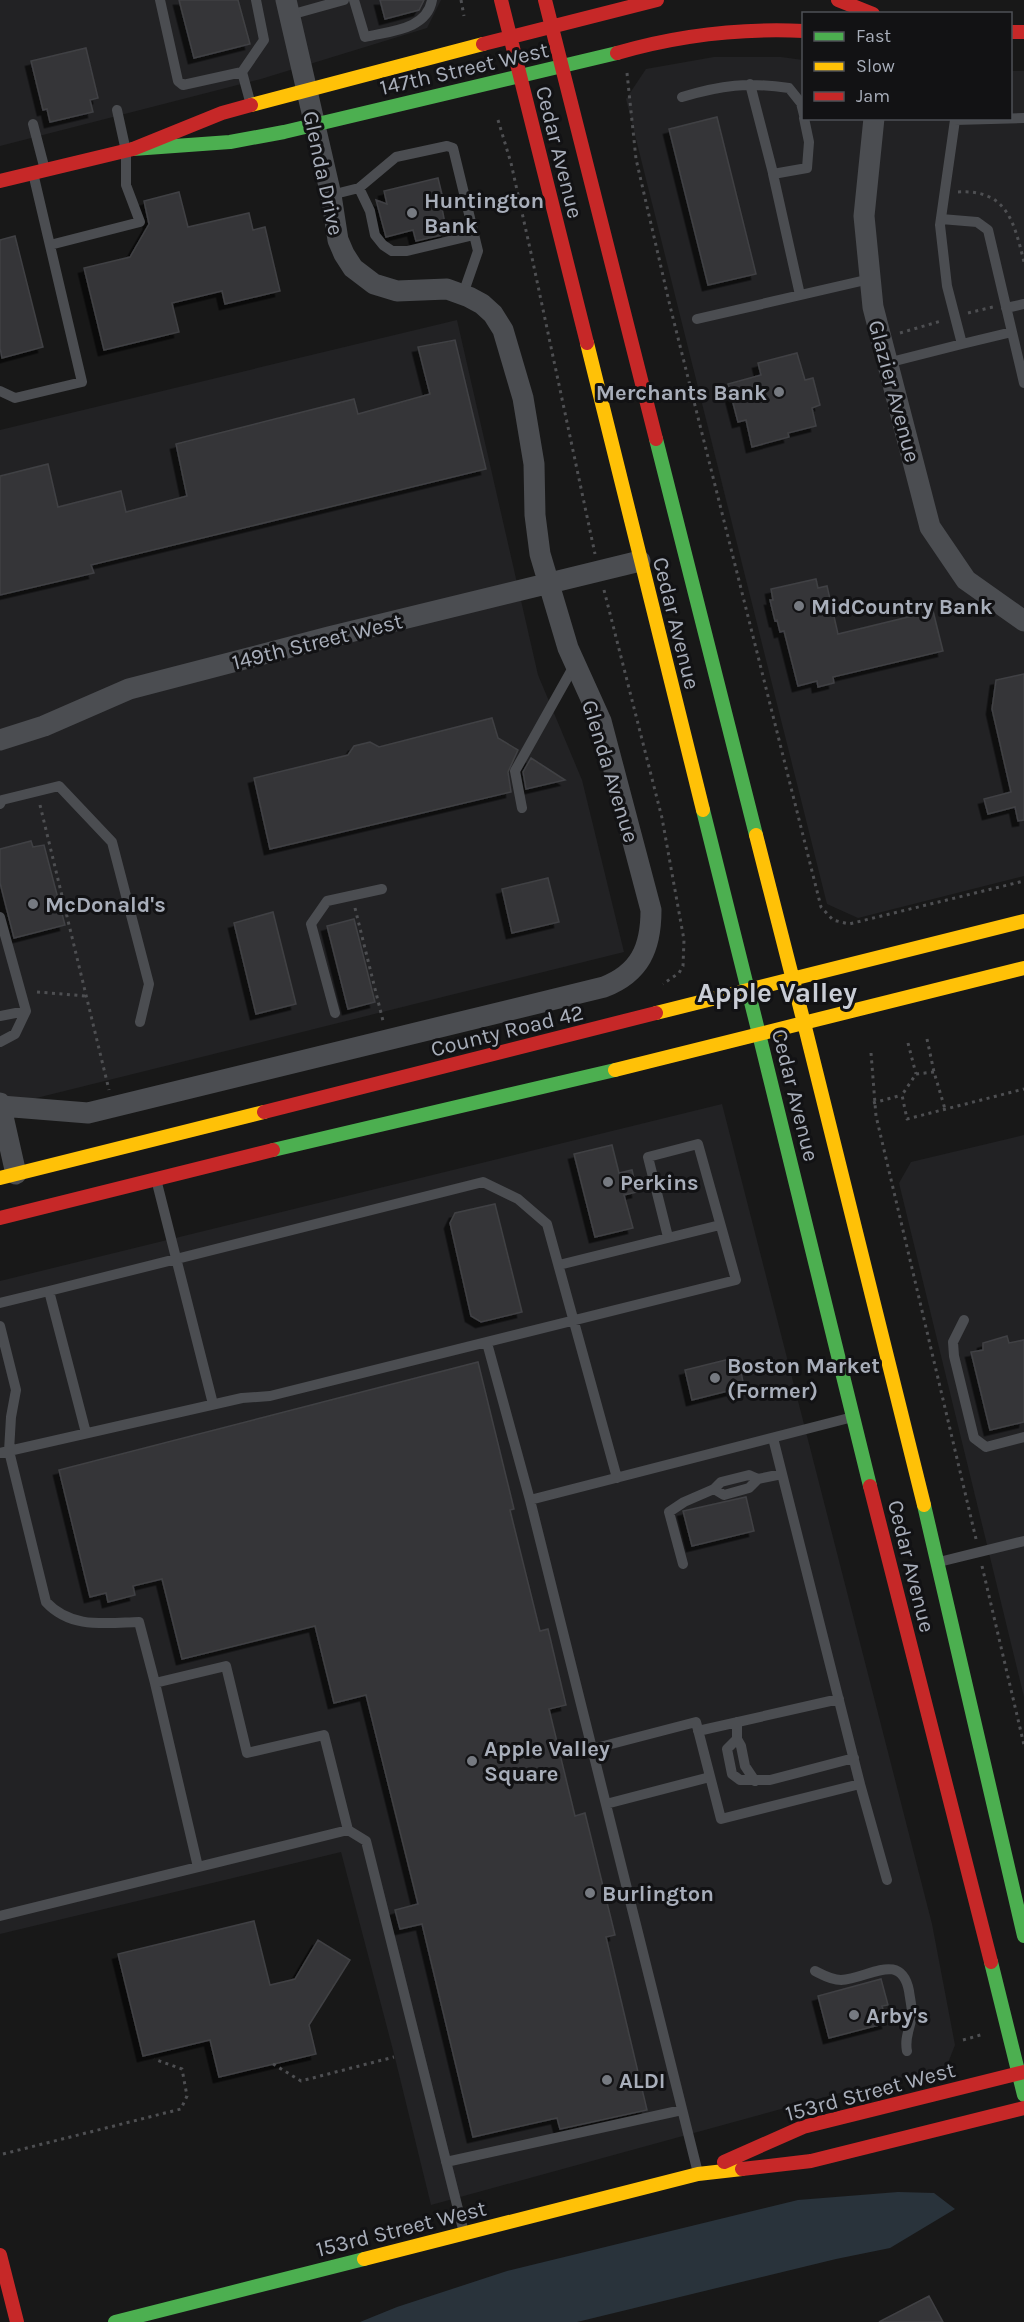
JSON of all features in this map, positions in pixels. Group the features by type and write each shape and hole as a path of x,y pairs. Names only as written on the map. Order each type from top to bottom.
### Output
{"main road":[{"name":"Cedar Avenue","path":"501,0 853,1417 1022,2073 1024,2095"},
{"name":"Cedar Avenue","path":"546,0 795,979 938,1562 1024,1936"},
{"name":"147th Street West","path":"130,150 182,128 251,105 657,0"},
{"path":"838,0 868,12"},
{"name":"147th Street West","path":"0,181 130,150 230,142 314,125 670,38 698,33 802,31"},
{"name":"County Road 42","path":"8,1176 1024,921"},
{"path":"0,1218 346,1132 541,1088 1024,968"},
{"name":"153rd Street West","path":"698,2174 803,2127 1022,2073"},
{"name":"153rd Street West","path":"115,2322 698,2174 811,2161 1024,2108"},
{"path":"0,2255 17,2322"}],"street":[{"name":"Glenda Drive","path":"288,8 341,247 353,268 374,284 397,291 447,289 463,294 483,304 503,330 523,398 534,464 535,515 540,554"},
{"name":"Glazier Avenue","path":"874,120 864,216 873,307 930,527 966,580 1024,621"},
{"name":"Glenda Avenue","path":"0,1104 87,1113 604,987 618,981 631,971 642,957 649,940 651,910 601,721 575,663 548,585 540,554"},
{"name":"149th Street West","path":"0,740 44,726 129,689 329,637 640,561"},
{"path":"0,1104 8,1176"}],"lane":[{"path":"160,0 178,81 183,85 242,72 264,40 256,0"},
{"path":"288,8 344,0"},
{"path":"354,0 365,37 420,22 429,12 432,0"},
{"path":"242,72 251,105"},
{"path":"682,97 717,87 750,84 789,88 802,108"},
{"path":"750,84 774,177 800,295"},
{"path":"50,245 140,222 126,185 130,150 117,110"},
{"path":"774,177 773,174 807,168 809,142 805,120"},
{"path":"955,120 941,219 947,286 962,344"},
{"path":"0,391 15,398 82,382 50,245 33,124"},
{"path":"331,195 359,188 396,157 447,146 453,148 478,251 463,294"},
{"path":"359,188 370,211 375,235 392,251 407,251 474,235"},
{"path":"941,219 976,222 988,230 1012,332 1020,350 1024,384"},
{"path":"697,319 870,279"},
{"path":"1006,308 1024,304"},
{"path":"887,363 1012,332"},
{"path":"522,808 515,771 575,663"},
{"path":"0,804 2,800 59,786 112,842 149,984 140,1022"},
{"path":"335,1013 311,924 327,901 382,890"},
{"path":"0,917 26,1011 15,1034 0,1042"},
{"path":"0,1016 26,1011"},
{"path":"4,1452 213,1404 242,1398 270,1396 736,1281 698,1144 648,1157 668,1237"},
{"path":"156,1180 213,1404"},
{"path":"0,1303 483,1182 518,1199 547,1224 617,1478"},
{"path":"559,1264 720,1225"},
{"path":"49,1291 87,1433"},
{"path":"964,1320 953,1342 954,1356 974,1437 986,1447 1024,1437"},
{"path":"0,1326 16,1390 4,1452 46,1602 53,1610 78,1623 139,1622 198,1867"},
{"path":"487,1343 530,1500 698,2174"},
{"path":"530,1500 853,1417"},
{"path":"772,1438 886,1880"},
{"path":"683,1564 669,1512 684,1502 714,1489 724,1495 749,1488 758,1479 782,1474"},
{"path":"938,1562 1024,1541"},
{"path":"155,1683 226,1666 248,1753 324,1736 348,1830 366,1841 464,2233"},
{"path":"698,1731 839,1699"},
{"path":"592,1749 696,1722 721,1819 860,1784"},
{"path":"737,1722 737,1739 727,1749 732,1774 740,1780 770,1780 854,1758"},
{"path":"606,1804 710,1777"},
{"path":"0,1916 348,1830"},
{"path":"815,1971 832,1980 842,1980 891,1969 900,1971 905,1976 909,1988 912,2014 906,2032 907,2050"},
{"path":"446,2162 682,2110"}],"path":[{"path":"461,0 464,16"},
{"path":"629,86 636,159 670,306 821,907 833,920 849,924 1024,881"},
{"path":"498,120 511,163 599,572 662,818 684,940 683,966 679,974 661,986"},
{"path":"945,192 969,191 994,199 1007,211 1015,224 1024,262"},
{"path":"37,792 110,1094"},
{"path":"355,906 385,1026"},
{"path":"37,992 86,996"},
{"path":"927,1039 945,1109"},
{"path":"873,1103 902,1095 916,1074 908,1042"},
{"path":"871,1053 873,1103 1024,1745"},
{"path":"916,1074 934,1072"},
{"path":"902,1095 908,1119 1024,1089"},
{"path":"273,2064 301,2081 394,2057"},
{"path":"3,2154 181,2109 188,2096 182,2069 154,2059"}],"shaded area":[{"path":"0,0 441,0 427,28 261,79 0,146"},
{"path":"714,57 781,57 802,60 802,120 1012,120 1012,71 1024,71 1024,876 858,918 827,904 626,99 646,69"},
{"path":"457,320 538,675 582,780 624,952 0,1107 0,430"},
{"path":"722,1104 932,1924 955,2045 946,2068 840,2093 431,2205 341,1852 0,1934 0,1281"},
{"path":"1024,1135 1024,1697 899,1183 911,1162"},
{"path":"898,2192 934,2193 955,2209 890,2248 577,2322 360,2322 397,2307 507,2271 798,2200"}],"building":[{"path":"179,0 238,0 250,44 194,58"},
{"path":"380,0 424,0 419,10 385,19"},
{"path":"86,48 98,98 90,100 93,112 50,122 47,109 43,110 31,61"},
{"path":"717,117 756,274 708,285 669,129"},
{"name":"Huntington Bank","path":"438,178 445,207 442,208 447,234 416,241 413,230 386,237 376,200 387,204 384,191"},
{"path":"179,192 188,227 249,213 253,230 265,227 280,291 225,304 222,291 172,303 179,332 104,350 84,268 130,257 149,224 144,201"},
{"path":"15,236 43,347 2,358 0,348 0,240"},
{"path":"455,340 486,469 91,565 94,573 0,595 0,476 48,464 58,507 121,491 126,512 187,496 176,444 354,399 358,414 430,394 418,347"},
{"path":"797,353 805,380 813,378 820,405 812,408 816,426 788,433 789,437 752,447 746,420 738,422 728,384 761,375 758,363"},
{"path":"816,579 818,588 827,586 838,634 933,611 943,651 833,677 834,683 818,687 817,681 798,686 784,631 780,632 777,620 775,621 770,600 773,600 771,589"},
{"path":"1024,674 1024,820 1018,821 1015,807 988,814 984,799 1011,792 992,709 996,680"},
{"path":"492,718 498,738 518,750 508,772 511,792 270,849 254,778 348,755 354,746 370,742 379,747"},
{"path":"531,758 565,780 526,789 523,772"},
{"name":"McDonald's","path":"31,841 33,847 44,845 65,925 14,938 0,883 0,849"},
{"path":"548,878 559,922 512,933 502,889"},
{"path":"273,912 296,1004 256,1014 234,923"},
{"path":"354,919 375,1002 348,1009 327,926"},
{"name":"Perkins","path":"612,1145 619,1173 632,1170 637,1192 624,1195 633,1228 595,1237 574,1154"},
{"path":"495,1204 522,1312 481,1322 471,1316 450,1223 455,1213"},
{"path":"1007,1336 1009,1343 1024,1340 1024,1422 990,1430 971,1352 983,1350 983,1343"},
{"name":"Boston Market (Former)","path":"738,1357 744,1387 692,1400 685,1370"},
{"name":"Apple Valley Square","path":"478,1362 514,1509 510,1510 540,1631 548,1629 566,1705 549,1709 575,1816 585,1813 615,1935 606,1937 647,2110 560,2129 557,2118 473,2137 422,1924 400,1929 395,1910 418,1904 366,1695 334,1703 315,1626 182,1659 162,1579 133,1586 135,1595 108,1602 106,1593 90,1597 59,1470"},
{"path":"746,1497 754,1531 692,1546 683,1511"},
{"path":"254,1921 270,1985 295,1979 318,1940 350,1960 309,2025 316,2054 219,2077 210,2040 143,2056 118,1954"},
{"name":"Arby's","path":"881,1979 888,2005 882,2006 887,2023 829,2038 818,1996"},
{"path":"929,2296 943,2322 879,2322"}],"traffic: fast":[{"path":"133,149 230,142 284,132 617,53"},
{"path":"656,439 756,835"},
{"path":"703,810 759,1034"},
{"path":"759,1034 870,1486"},
{"path":"273,1150 615,1070"},
{"path":"924,1505 1024,1936"},
{"path":"991,1962 1024,2095"},
{"path":"115,2322 364,2259"}],"traffic: slow":[{"path":"251,105 483,44"},
{"path":"587,343 703,810"},
{"path":"756,835 804,1023"},
{"path":"656,1013 1024,921"},
{"path":"615,1070 1024,968"},
{"path":"804,1023 924,1505"},
{"path":"0,1178 264,1112"},
{"path":"364,2259 698,2174 742,2169"}],"traffic: jam":[{"path":"501,0 587,343"},
{"path":"545,0 656,439"},
{"path":"483,44 657,0"},
{"path":"838,0 868,12"},
{"path":"617,53 710,34 802,31"},
{"path":"1012,32 1024,32"},
{"path":"0,181 133,149 222,113 251,105"},
{"path":"264,1112 656,1013"},
{"path":"0,1218 273,1150"},
{"path":"870,1486 991,1962"},
{"path":"724,2162 803,2127 1024,2072"},
{"path":"742,2169 811,2161 1024,2108"},
{"path":"0,2255 17,2322"}],"place":[{"name":"Huntington Bank","path":"412,213"},
{"name":"Merchants Bank","path":"779,392"},
{"name":"MidCountry Bank","path":"799,606"},
{"name":"McDonald's","path":"33,904"},
{"name":"Perkins","path":"608,1182"},
{"name":"Boston Market (Former)","path":"715,1378"},
{"name":"Apple Valley Square","path":"472,1761"},
{"name":"Burlington","path":"590,1893"},
{"name":"Arby's","path":"854,2015"},
{"name":"ALDI","path":"607,2080"}],"district":[{"name":"Apple Valley","path":"777,992"}]}
